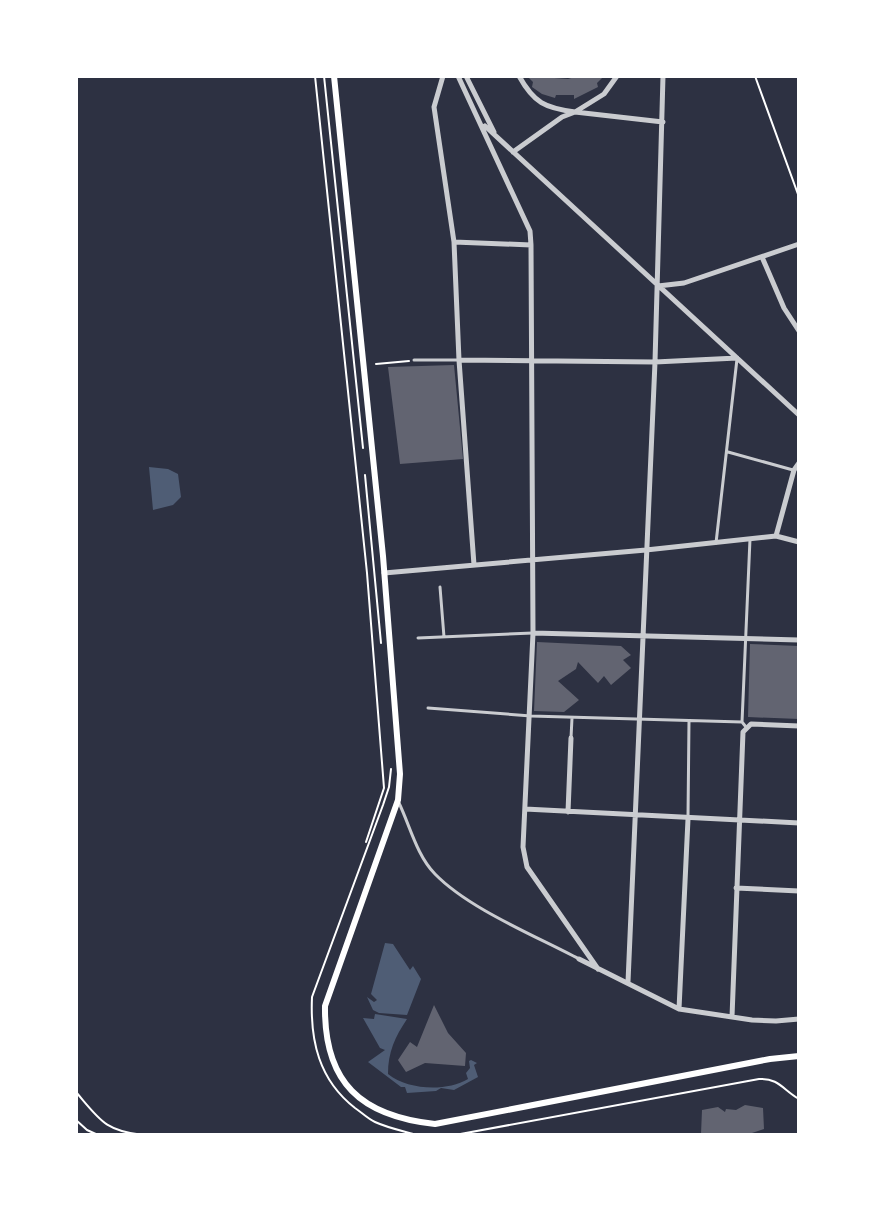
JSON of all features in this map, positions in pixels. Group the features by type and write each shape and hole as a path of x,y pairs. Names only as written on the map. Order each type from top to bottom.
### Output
{"main road":[{"path":"334,76 384,573 400,774 398,800 325,1006 324,1033 335,1069 349,1090 369,1107 406,1121 435,1124 799,1056"}],"street":[{"path":"443,76 434,107 454,242 474,565"},
{"path":"458,76 530,231 534,560 531,716 523,847 527,867 598,969"},
{"path":"466,76 497,137"},
{"path":"519,76 536,102 555,109 663,122"},
{"path":"513,152 562,117 604,94 617,76"},
{"path":"628,982 655,362 663,76"},
{"path":"481,122 799,415"},
{"path":"454,242 531,245"},
{"path":"657,286 682,284 799,244"},
{"path":"762,257 784,308 799,331"},
{"path":"414,360 655,362 737,358"},
{"path":"716,543 737,358"},
{"path":"728,452 794,470"},
{"path":"776,536 794,470 799,463"},
{"path":"384,573 776,536 799,542"},
{"path":"732,1017 750,539"},
{"path":"440,587 444,637"},
{"path":"418,638 533,633 799,640"},
{"path":"428,708 572,718 799,726"},
{"path":"568,812 572,718"},
{"path":"679,1009 688,819 689,721"},
{"path":"398,800 425,862 436,875 468,900 679,1009 776,1021 799,1019"},
{"path":"525,809 799,823"},
{"path":"736,888 799,891"}],"path":[{"path":"315,76 367,573 384,788 366,842"},
{"path":"324,76 363,450"},
{"path":"755,76 799,197"},
{"path":"376,364 414,360"},
{"path":"364,464 381,653"},
{"path":"391,763 389,787 312,997 311,1023 316,1051 327,1080 341,1097 373,1121 417,1135"},
{"path":"455,1135 759,1079 770,1078 779,1082 799,1099"},
{"path":"76,1092 105,1124 116,1131 143,1135"},
{"path":"76,1120 98,1135"}],"water":[{"path":"149,467 168,469 178,474 181,497 173,505 153,510"},
{"path":"385,943 393,944 410,970 413,966 421,979 407,1015 379,1013 373,1010 367,997 374,1002 377,1000 371,994"},
{"path":"375,1014 407,1019 389,1059 388,1074 396,1079 416,1086 449,1086 468,1079 466,1073 471,1060 477,1063 474,1065 478,1077 454,1090 441,1088 407,1093 405,1087 368,1062 385,1050 380,1048 363,1018 374,1019"}],"building":[{"path":"527,76 568,79 604,76 597,83 598,87 574,99 574,95 556,95 555,98 542,94 532,87 533,82"},
{"path":"454,365 463,459 400,464 388,367"},
{"path":"537,642 621,646 631,655 623,660 631,668 611,685 604,676 598,683 578,662 576,669 558,681 579,700 564,712 534,711"},
{"path":"750,644 799,646 799,719 748,717"},
{"path":"434,1005 448,1033 466,1053 465,1066 425,1063 406,1072 398,1060 410,1042 417,1047"},
{"path":"745,1105 763,1108 764,1129 749,1134 701,1134 702,1110 718,1107 725,1112 726,1109 736,1110"}]}
